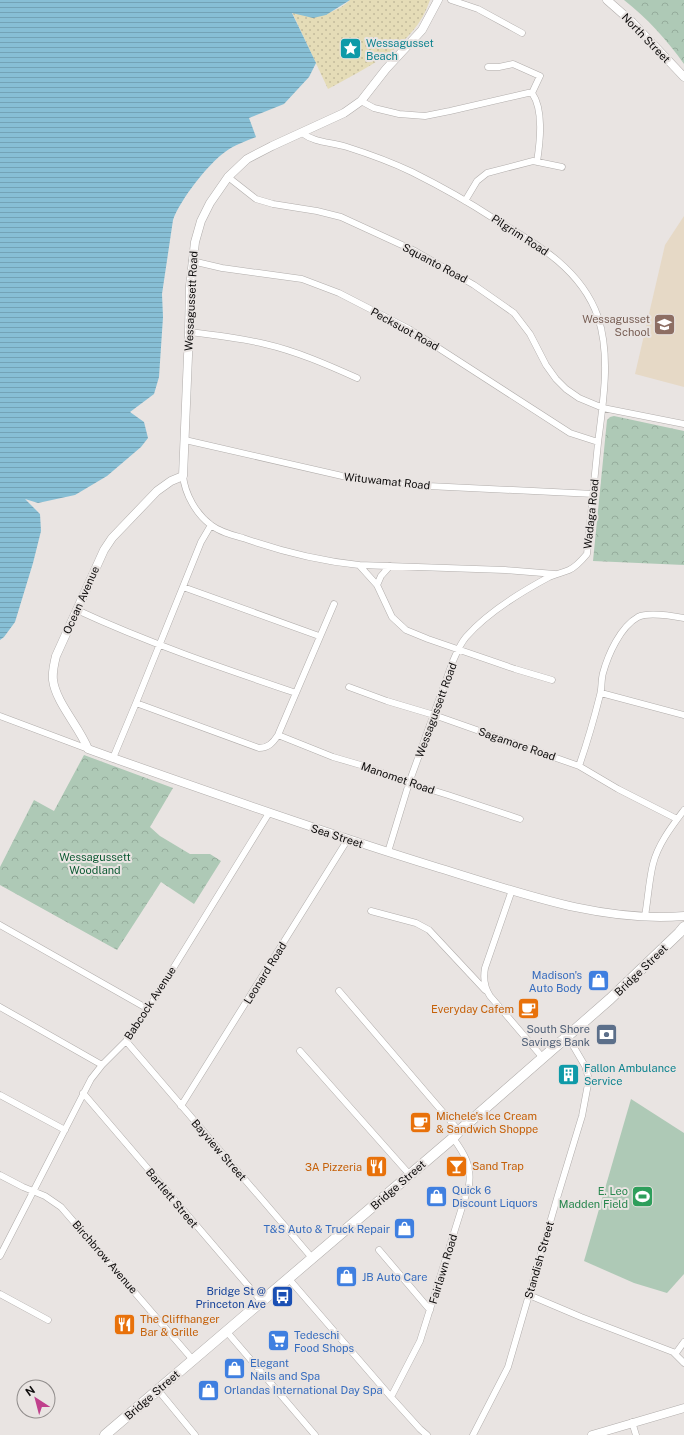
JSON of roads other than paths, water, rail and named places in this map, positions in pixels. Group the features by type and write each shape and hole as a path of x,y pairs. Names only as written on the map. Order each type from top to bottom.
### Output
{"main road":[{"name":"Bridge Street","path":"105,1435 313,1259 568,1037 618,992 684,927"}],"street":[{"name":"Wessagussett Road","path":"388,852 409,784 458,649 414,634 399,625 390,613 377,585 359,565 336,563 262,545 221,531 211,525 188,497 184,486 183,476 190,286 195,242 201,221 219,188 228,177 247,159 344,113 361,101 386,69 422,30 438,0"},
{"path":"452,0 478,9 522,33"},
{"name":"North Street","path":"607,0 632,22 684,77"},
{"path":"488,67 499,67 513,64 540,76 532,93 538,112 541,129 537,162"},
{"path":"361,101 374,108 399,114 424,116 532,93"},
{"name":"Pilgrim Road","path":"302,133 315,140 345,146 392,163 444,188 542,247 572,274 584,288 598,316 602,332 605,361 603,408"},
{"path":"465,201 477,181 484,175 530,162 562,166"},
{"name":"Squanto Road","path":"228,177 256,199 273,204 341,217 415,251 474,285 514,313 530,334 546,365 556,379 566,389 578,398 603,408"},
{"name":"Pecksuot Road","path":"192,261 222,268 302,279 339,294 409,329 570,433 598,442"},
{"path":"189,332 220,335 265,344 303,355 357,378"},
{"path":"603,408 684,424"},
{"name":"Wadaga Road","path":"458,649 466,637 500,608 533,586 555,574 570,570 580,563 587,554 598,442 603,408"},
{"name":"Wituwamat Road","path":"185,440 351,478 379,482 428,486 594,494"},
{"name":"Ocean Avenue","path":"88,749 81,732 59,700 55,691 52,679 56,656 104,550 112,538 160,488 183,476"},
{"path":"113,758 160,645 182,587 201,542 211,525"},
{"path":"359,565 505,570 555,574"},
{"path":"377,585 381,576 390,566"},
{"path":"182,587 320,636"},
{"path":"136,703 259,748 265,748 270,745 278,735 334,604"},
{"path":"77,610 103,623 160,645 296,693"},
{"path":"579,766 600,693 603,674 614,644 622,632 639,616 649,614 684,618"},
{"path":"458,649 552,680"},
{"name":"Sagamore Road","path":"349,687 579,766 618,789 677,820"},
{"path":"600,693 684,715"},
{"name":"Sea Street","path":"0,716 269,813 388,852 512,890 606,914 671,917 684,916"},
{"name":"Manomet Road","path":"278,735 333,757 364,766 409,784 448,795 520,819"},
{"path":"645,916 652,864 656,853 684,810"},
{"name":"Babcock Avenue","path":"0,1256 91,1079 102,1065 126,1041 148,1009 269,813"},
{"name":"Leonard Road","path":"181,1106 348,839"},
{"path":"487,992 483,977 485,968 512,890"},
{"path":"371,911 416,923 429,930 487,992 543,1058"},
{"path":"0,925 148,1009"},
{"name":"Fairlawn Road","path":"339,991 456,1135 466,1159 470,1176 468,1189 420,1341 391,1397"},
{"path":"0,1007 102,1065"},
{"name":"Standish Street","path":"473,1435 508,1367 582,1116 588,1084 585,1066 568,1037"},
{"name":"Bayview Street","path":"126,1041 313,1259"},
{"path":"300,1051 410,1175"},
{"name":"Bartlett Street","path":"83,1093 262,1302"},
{"path":"0,1095 65,1130"},
{"name":"Birchbrow Avenue","path":"0,1175 45,1196 61,1207 194,1360"},
{"path":"379,1250 430,1310"},
{"path":"289,1279 391,1397 420,1429 428,1435"},
{"path":"0,1294 48,1320"},
{"path":"529,1295 581,1317 676,1353 684,1363"},
{"path":"227,1332 315,1435"},
{"path":"676,1353 684,1342"},
{"path":"158,1390 195,1435"},
{"path":"592,1435 632,1422 684,1408"},
{"path":"632,1422 636,1435"}],"water":[{"path":"0,0 350,0 326,15 313,18 292,13 316,63 309,77 284,104 249,118 256,137 232,147 218,158 195,183 177,212 173,220 162,294 163,317 159,377 154,394 130,412 144,422 148,438 141,447 107,476 75,495 38,503 25,499 40,514 41,531 15,622 0,640"}],"place":[{"name":"Wessagusset Beach","path":"351,49"},
{"name":"Wessagusset School","path":"665,325"},
{"name":"Madison's Auto Body","path":"598,981"},
{"name":"Everyday Cafem","path":"529,1009"},
{"name":"South Shore Savings Bank","path":"606,1035"},
{"name":"Fallon Ambulance Service","path":"569,1074"},
{"name":"Michele's Ice Cream & Sandwich Shoppe","path":"420,1122"},
{"name":"Sand Trap","path":"456,1166"},
{"name":"3A Pizzeria","path":"377,1167"},
{"name":"Quick 6 Discount Liquors","path":"436,1196"},
{"name":"E. Leo Madden Field","path":"643,1197"},
{"name":"T&S Auto & Truck Repair","path":"405,1229"},
{"name":"JB Auto Care","path":"346,1277"},
{"name":"Bridge St @ Princeton Ave","path":"282,1297"},
{"name":"The Cliffhanger Bar & Grille","path":"124,1325"},
{"name":"Tedeschi Food Shops","path":"278,1341"},
{"name":"Elegant Nails and Spa","path":"235,1369"},
{"name":"Orlandas International Day Spa","path":"209,1390"}],"park label":[{"name":"Wessagussett Woodland","path":"95,863"}]}
